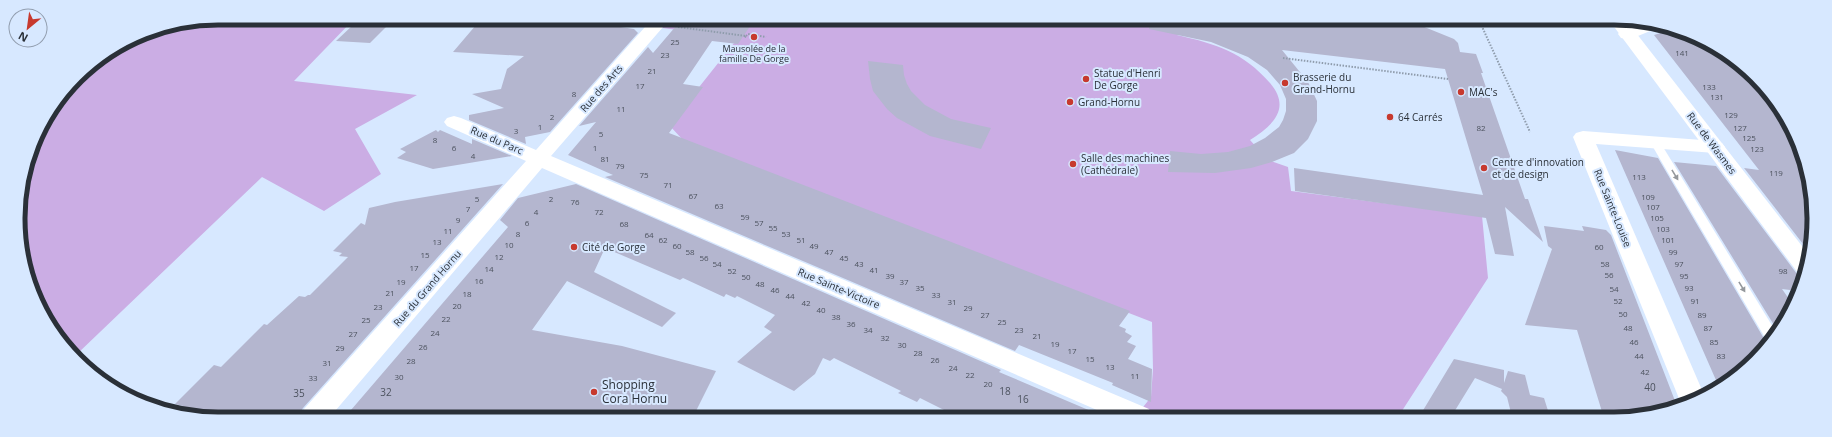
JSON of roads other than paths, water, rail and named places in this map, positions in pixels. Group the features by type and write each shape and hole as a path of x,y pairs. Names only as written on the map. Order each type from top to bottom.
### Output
{"street":[{"name":"Rue des Arts","path":"539,158 656,25"},
{"path":"1622,27 1632,26"},
{"name":"Rue de Wasmes","path":"1622,27 1802,261"},
{"name":"Rue du Parc","path":"454,122 539,158"},
{"name":"Rue Sainte-Louise","path":"1691,396 1583,137 1715,147"},
{"name":"Rue du Grand Hornu","path":"318,412 539,158"},
{"name":"Rue Sainte-Victoire","path":"539,158 1127,412"}],"lane":[{"path":"1655,142 1769,333"}],"place":[{"name":"Mausolée de la famille De Gorge","path":"754,37"},
{"name":"Statue d'Henri De Gorge","path":"1086,79"},
{"name":"Brasserie du Grand-Hornu","path":"1285,83"},
{"name":"MAC's","path":"1461,92"},
{"name":"Grand-Hornu","path":"1070,102"},
{"name":"64 Carrés","path":"1390,117"},
{"name":"Salle des machines (Cathédrale)","path":"1073,164"},
{"name":"Centre d'innovation et de design","path":"1484,168"},
{"name":"Cité de Gorge","path":"574,247"},
{"name":"Shopping Cora Hornu","path":"594,392"}]}
